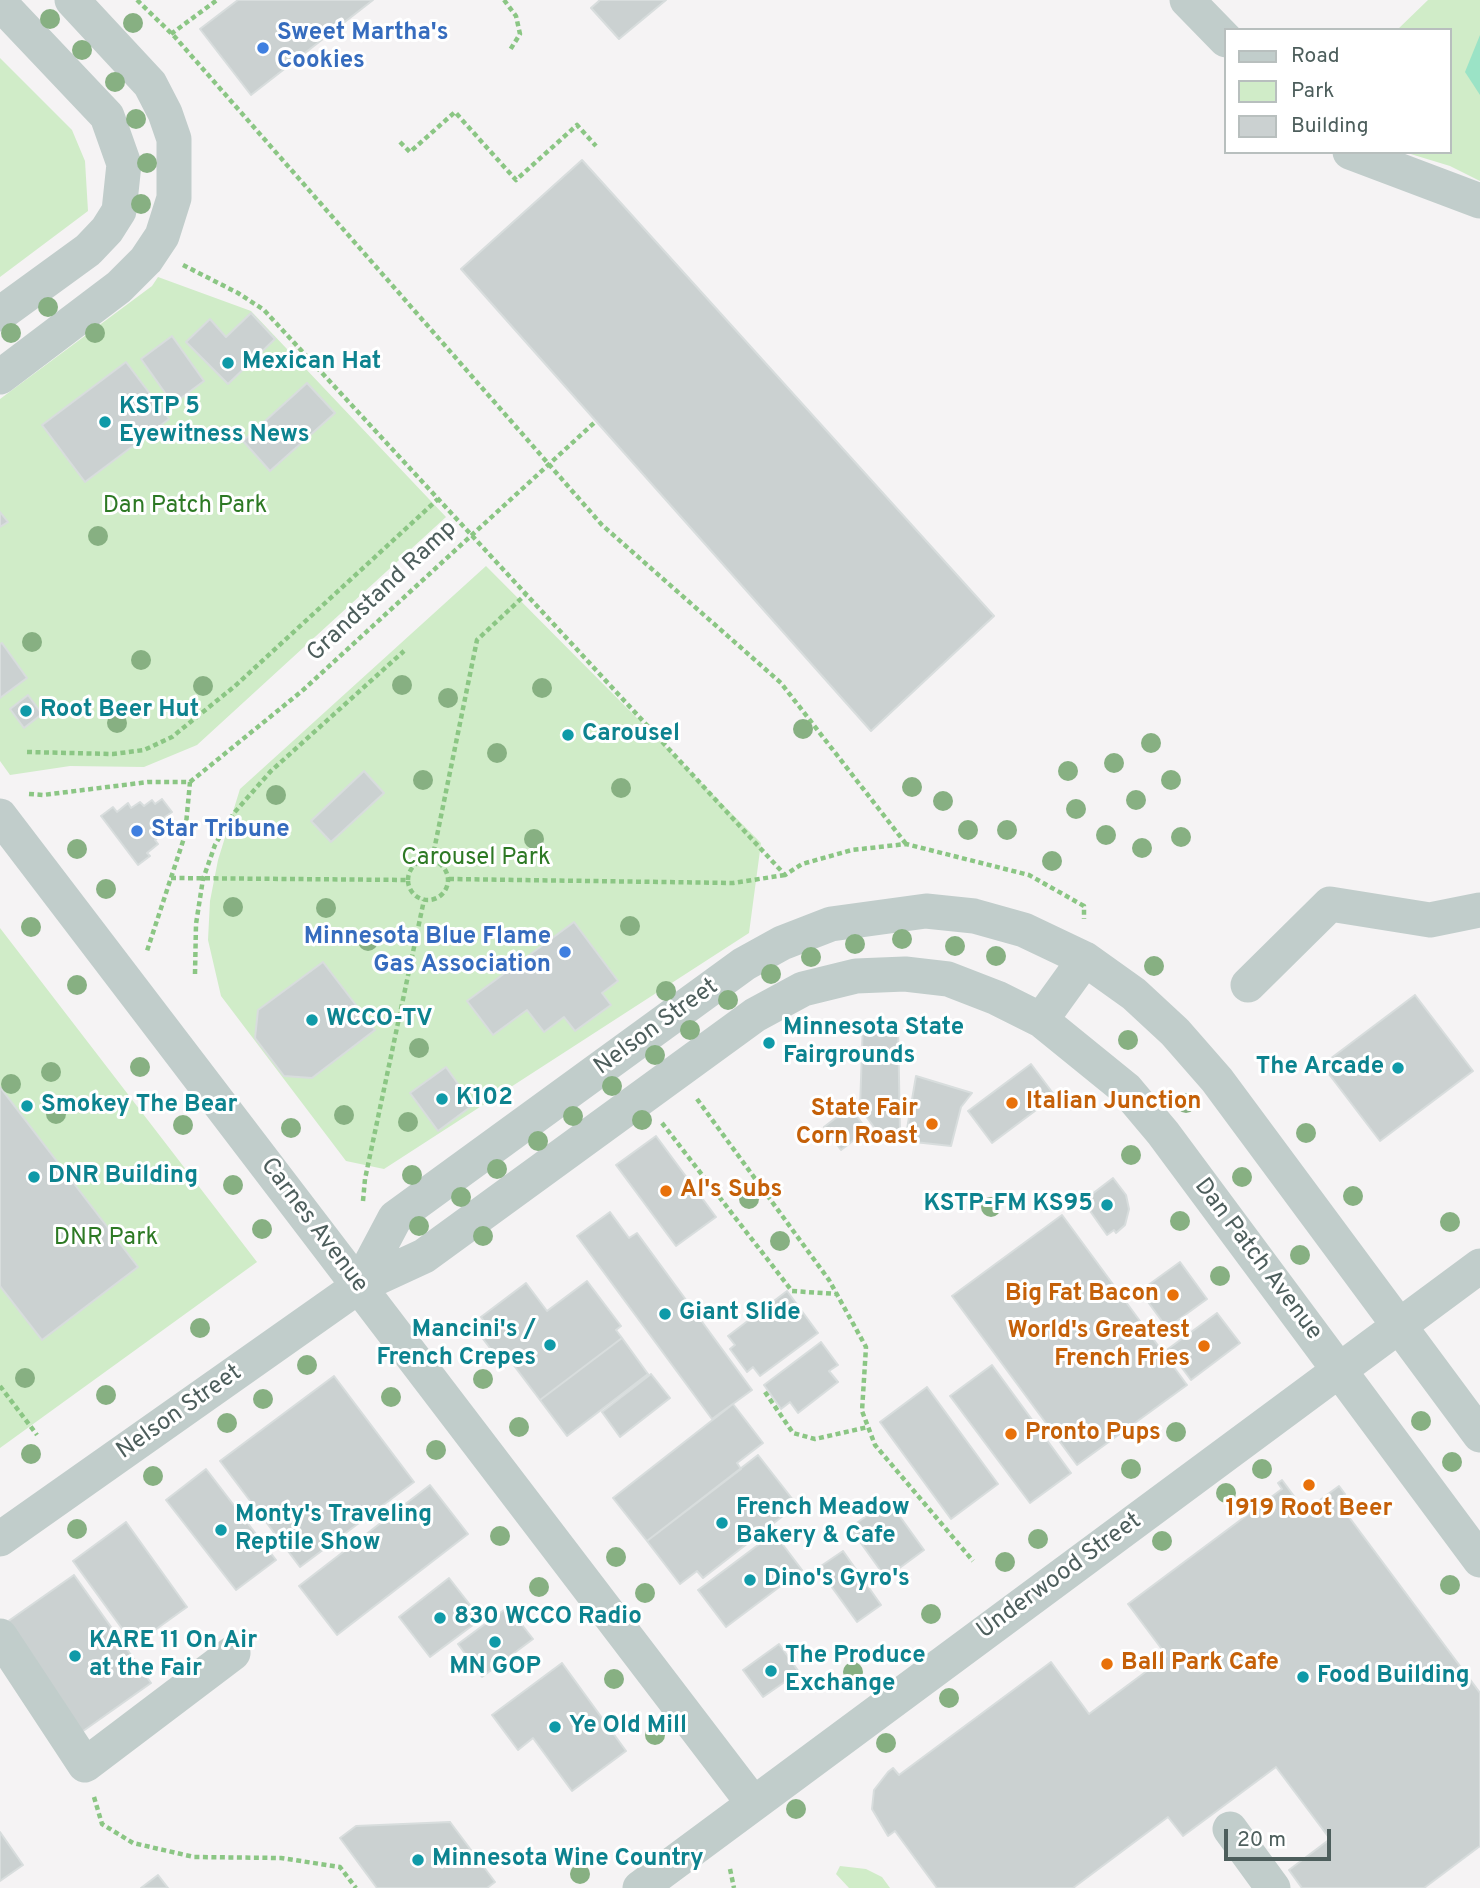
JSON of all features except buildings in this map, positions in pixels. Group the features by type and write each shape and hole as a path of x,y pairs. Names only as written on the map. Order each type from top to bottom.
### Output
{"street":[{"path":"0,377 120,287 153,249 168,220 176,169 174,139 165,113 150,84 72,0"},
{"path":"1187,0 1224,38"},
{"path":"0,4 107,116 124,164 118,211 107,230 88,250 0,314"},
{"path":"1355,154 1480,201"},
{"name":"Carnes Avenue","path":"11,805 136,993 753,1803"},
{"path":"1248,985 1330,904 1430,920 1480,910"},
{"name":"Nelson Street","path":"359,1286 395,1218 744,964 782,943 831,924 926,911 974,916 1024,930 1085,959"},
{"path":"1041,1020 1085,959 1134,994 1175,1032 1217,1080 1480,1435"},
{"name":"Nelson Street","path":"0,1539 359,1286 424,1256 755,1016 803,989 856,976 905,974 948,979 997,998"},
{"name":"Dan Patch Avenue","path":"997,998 1041,1020 1126,1089 1163,1133 1480,1560"},
{"name":"Underwood Street","path":"640,1888 1480,1266"},
{"path":"0,1636 85,1765 233,1653"},
{"path":"1230,1829 1273,1888"}],"path":[{"path":"137,0 171,34 602,525 781,683 906,844"},
{"path":"171,34 217,0"},
{"path":"504,0 516,16 520,34 510,50"},
{"path":"400,142 410,152 455,113 516,180 577,125 596,146"},
{"path":"153,249 238,293 264,310 785,875"},
{"name":"Grandstand Ramp","path":"190,782 302,691 595,422"},
{"path":"27,752 113,754 144,750 172,737 236,686 438,499"},
{"path":"432,860 477,639 526,594"},
{"path":"195,974 196,924 204,879 215,845 233,813 271,771 404,651"},
{"path":"11,805 43,795 148,782 190,782 185,835 136,993"},
{"path":"449,880 733,883 785,875 802,864 852,850 906,844 1029,875 1084,905 1085,959"},
{"path":"432,860 443,866 449,880 444,893 437,899 424,900 413,894 408,880 413,867 432,860"},
{"path":"171,878 408,880"},
{"path":"363,1212 365,1179 424,900"},
{"path":"696,1098 837,1294 866,1347 862,1411 875,1445 973,1560"},
{"path":"662,1122 792,1291 837,1294"},
{"path":"0,1386 37,1435"},
{"path":"765,1392 793,1433 815,1439 868,1427"},
{"path":"85,1765 102,1824 133,1843 194,1857 281,1858 340,1867 356,1888"},
{"path":"730,1869 734,1888"}],"green space":[{"path":"1428,0 1480,0 1480,181 1450,166 1411,154 1452,154 1452,28 1399,28"},
{"path":"0,58 72,130 85,161 88,211 0,277"},
{"name":"Dan Patch Park","path":"158,277 251,311 446,517 197,745 144,767 70,766 10,775 0,761 0,399 152,286"},
{"name":"Carousel Park","path":"486,566 761,843 749,933 384,1169 346,1161 221,996 208,940 210,901 218,860 240,789"},
{"name":"DNR Park","path":"0,928 257,1262 0,1448"},
{"path":"840,1866 866,1869 882,1877 890,1888 849,1888 836,1874"}],"shaded area":[{"path":"1480,35 1480,95 1465,72"}],"place":[{"name":"Sweet Martha's Cookies","path":"263,48"},
{"name":"Mexican Hat","path":"228,363"},
{"name":"KSTP 5 Eyewitness News","path":"105,422"},
{"name":"Root Beer Hut","path":"26,711"},
{"name":"Carousel","path":"568,735"},
{"name":"Star Tribune","path":"137,831"},
{"name":"Minnesota Blue Flame Gas Association","path":"565,952"},
{"name":"WCCO-TV","path":"312,1020"},
{"name":"Minnesota State Fairgrounds","path":"769,1043"},
{"name":"The Arcade","path":"1398,1068"},
{"name":"K102","path":"442,1099"},
{"name":"Italian Junction","path":"1012,1103"},
{"name":"Smokey The Bear","path":"27,1106"},
{"name":"State Fair Corn Roast","path":"932,1124"},
{"name":"DNR Building","path":"34,1177"},
{"name":"Al's Subs","path":"666,1191"},
{"name":"KSTP-FM KS95","path":"1107,1205"},
{"name":"Big Fat Bacon","path":"1173,1295"},
{"name":"Giant Slide","path":"665,1314"},
{"name":"Mancini's / French Crepes","path":"550,1345"},
{"name":"World's Greatest French Fries","path":"1204,1346"},
{"name":"Pronto Pups","path":"1011,1434"},
{"name":"1919 Root Beer","path":"1309,1485"},
{"name":"French Meadow Bakery & Cafe","path":"722,1523"},
{"name":"Monty's Traveling Reptile Show","path":"221,1530"},
{"name":"Dino's Gyro's","path":"750,1580"},
{"name":"830 WCCO Radio","path":"440,1618"},
{"name":"MN GOP","path":"495,1642"},
{"name":"KARE 11 On Air at the Fair","path":"75,1656"},
{"name":"Ball Park Cafe","path":"1107,1664"},
{"name":"The Produce Exchange","path":"771,1671"},
{"name":"Food Building","path":"1303,1677"},
{"name":"Ye Old Mill","path":"555,1727"},
{"name":"Minnesota Wine Country","path":"418,1860"}]}
